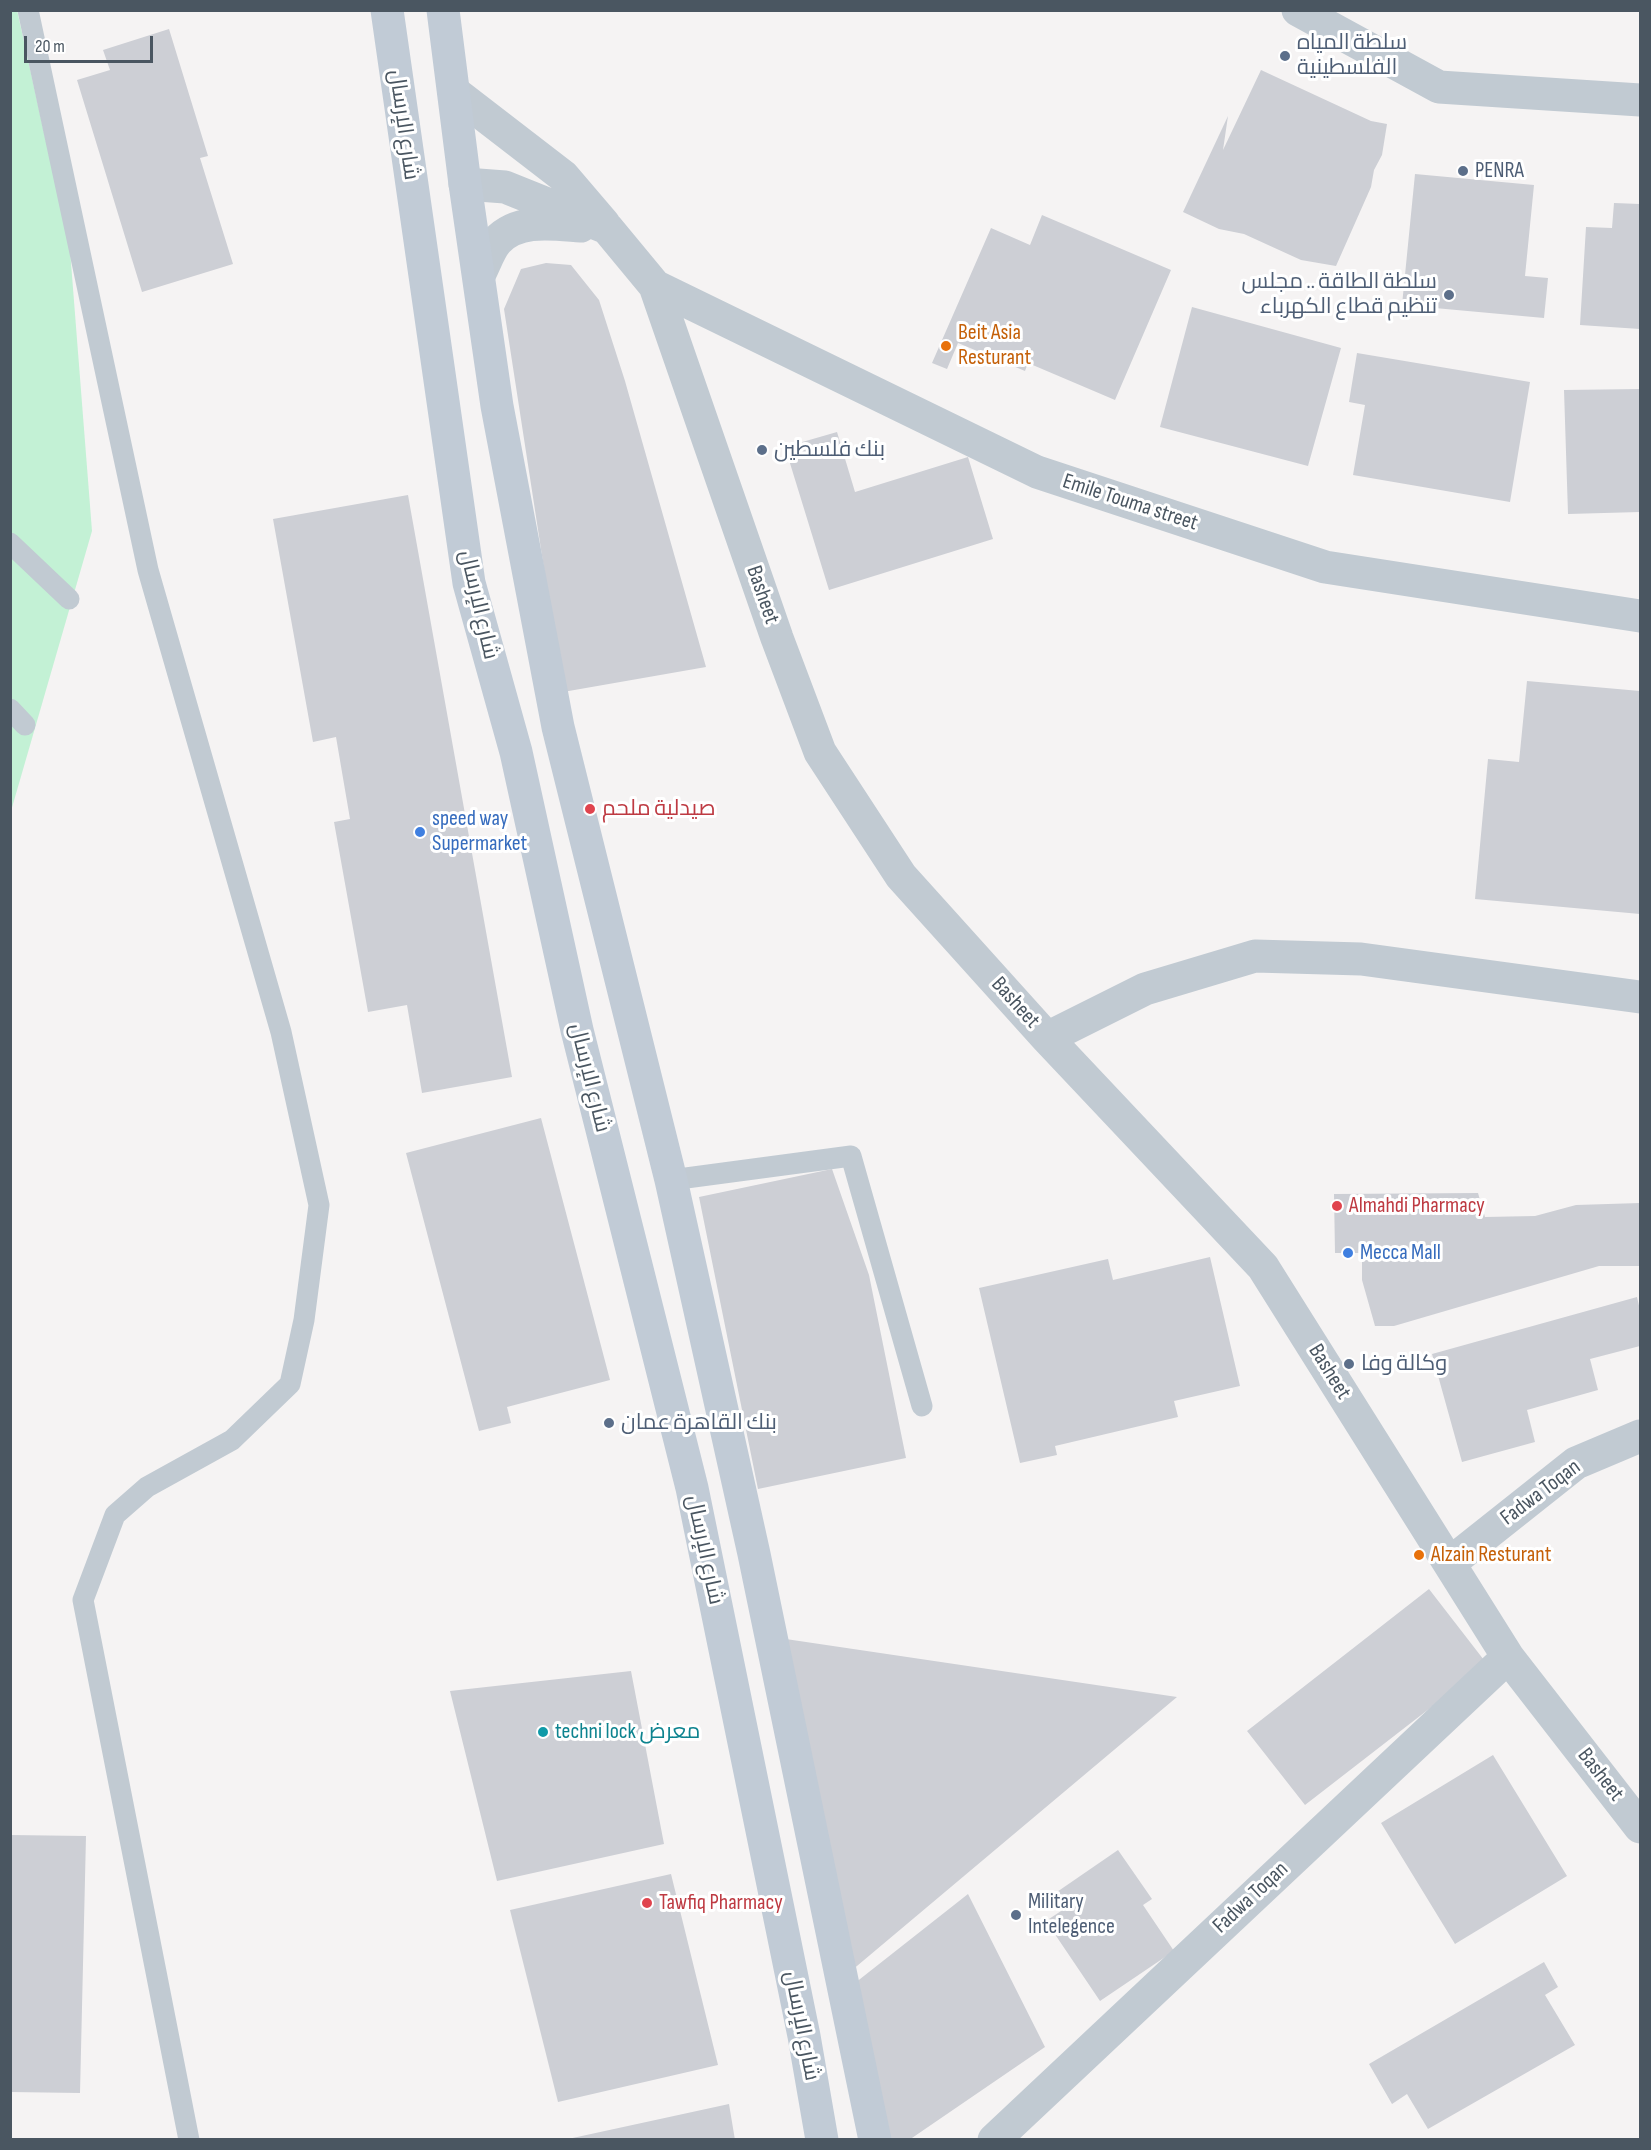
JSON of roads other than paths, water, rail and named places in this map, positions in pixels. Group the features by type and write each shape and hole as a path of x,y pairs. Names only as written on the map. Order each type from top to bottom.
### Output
{"main road":[{"name":"شارع الإرسال","path":"387,10 469,583 516,752 577,1030 692,1488 804,2036 822,2139"},
{"path":"443,10 497,406 558,727 671,1180 754,1554 875,2139"}],"street":[{"path":"1298,10 1439,87 1641,100"},
{"path":"454,93 563,176 608,228"},
{"name":"Basheet","path":"465,184 505,188 608,228 655,286 777,638 820,752 901,876 1047,1038 1263,1267 1508,1657 1641,1827"},
{"path":"479,274 496,242 517,227 550,224 608,228"},
{"name":"Emile Touma street","path":"655,286 1048,476 1325,567 1641,615"},
{"path":"1047,1038 1145,989 1255,956 1361,959 1641,997"},
{"name":"Fadwa Toqan","path":"1450,1563 1576,1462 1641,1436"},
{"name":"Fadwa Toqan","path":"994,2139 1508,1657"}],"lane":[{"path":"28,10 148,570 281,1032 319,1205 304,1320 290,1384 232,1440 147,1487 115,1515 83,1600 189,2139"},
{"path":"10,543 69,599"},
{"path":"10,709 25,725"},
{"path":"671,1180 851,1156 922,1406"}],"place":[{"name":"سلطة المياه الفلسطينية","path":"1285,56"},
{"name":"PENRA","path":"1463,171"},
{"name":"سلطة الطاقة .. مجلس تنظيم قطاع الكهرباء","path":"1449,295"},
{"name":"Beit Asia Resturant","path":"946,346"},
{"name":"بنك فلسطين","path":"762,450"},
{"name":"صيدلية ملحم","path":"590,809"},
{"name":"speed way Supermarket","path":"420,832"},
{"name":"Almahdi Pharmacy","path":"1337,1206"},
{"name":"Mecca Mall","path":"1348,1253"},
{"name":"وكالة وفا","path":"1349,1364"},
{"name":"بنك القاهرة عمان","path":"609,1423"},
{"name":"Alzain Resturant","path":"1419,1555"},
{"name":"techni lock معرض","path":"543,1732"},
{"name":"Tawfiq Pharmacy","path":"647,1903"},
{"name":"Military Intelegence","path":"1016,1915"}]}
